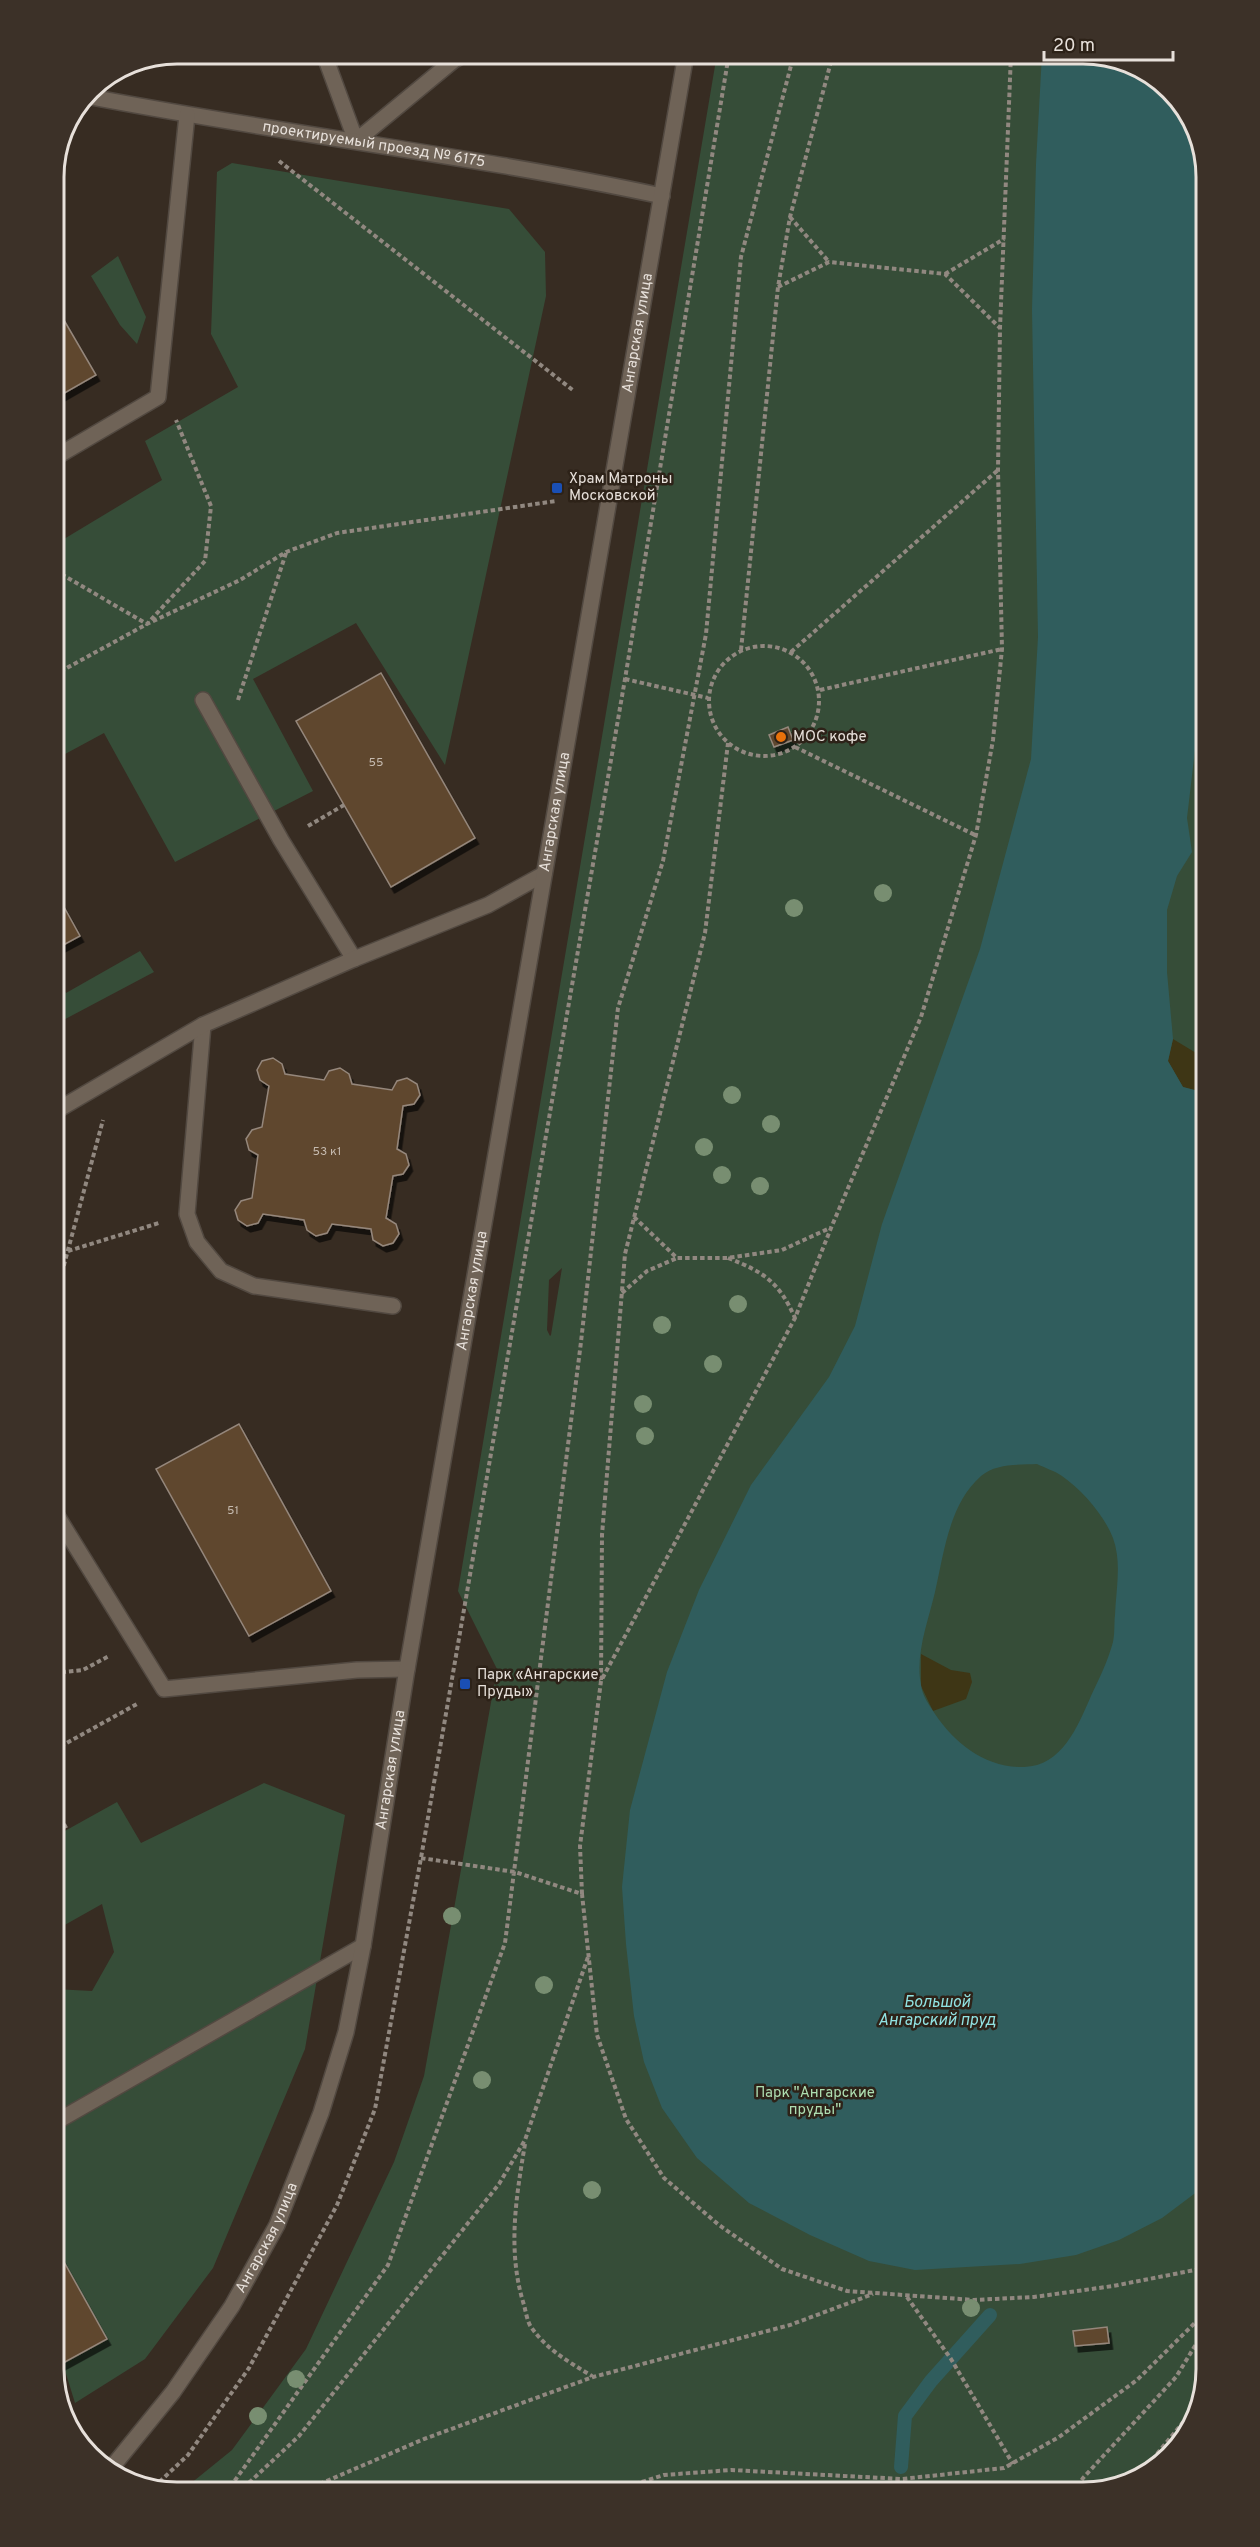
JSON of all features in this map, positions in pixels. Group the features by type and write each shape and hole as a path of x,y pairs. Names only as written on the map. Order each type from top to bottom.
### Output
{"street":[{"path":"328,64 356,141 449,64"},
{"name":"Ангарская улица","path":"115,2463 172,2392 232,2306 277,2225 321,2113 346,2032 363,1946 407,1669 684,65"},
{"name":"проектируемый проезд № 6175","path":"98,98 187,116 356,141 662,196"},
{"path":"65,452 158,396 187,116"},
{"path":"202,700 282,840 354,958"},
{"path":"65,1106 202,1025 354,958 488,904 544,874"},
{"path":"202,1025 187,1214 197,1242 221,1271 254,1286 393,1306"},
{"path":"64,1528 164,1689 357,1671 407,1669"},
{"path":"64,2117 363,1946"}],"path":[{"path":"582,1894 515,1872 421,1858 625,679 727,65"},
{"path":"234,2482 388,2265 505,1943 581,1342 618,1008 663,861 695,694 706,634 741,257 791,65"},
{"path":"741,650 778,287 790,217 830,65"},
{"path":"601,1681 795,1318 921,1017 976,835 993,740 1002,650 998,470 1000,328 1011,65"},
{"path":"273,157 574,391"},
{"path":"790,217 829,262"},
{"path":"778,287 829,262 945,274 1004,239"},
{"path":"945,274 1000,328"},
{"path":"147,624 205,561 211,506 180,425 158,396"},
{"path":"791,652 998,470"},
{"path":"65,669 147,624 240,580 286,552 337,533 556,501"},
{"path":"234,711 286,552"},
{"path":"65,576 147,624"},
{"path":"757,645 775,646 791,652 810,668 820,690 820,711 811,732 795,747 779,755 761,757 744,752 728,743 717,730 710,714 708,698 711,683 718,669 728,658 741,650 757,645"},
{"path":"820,690 1002,650"},
{"path":"625,679 708,698"},
{"path":"728,743 705,933 625,1254 602,1535 601,1681 580,1846 582,1894 597,2035 626,2119 664,2178 718,2225 782,2269 847,2291 906,2297 974,2300 1034,2297 1113,2286 1196,2270"},
{"path":"795,747 976,835"},
{"path":"305,828 344,805"},
{"path":"65,1263 115,1076"},
{"path":"68,1251 187,1214"},
{"path":"634,1217 677,1258"},
{"path":"622,1293 647,1271 677,1258 727,1258 782,1250 831,1228"},
{"path":"727,1258 757,1269 772,1281 786,1298 795,1318"},
{"path":"64,1672 83,1671 135,1642"},
{"path":"64,1744 164,1689"},
{"path":"64,1824 67,1830"},
{"path":"589,1952 525,2140 514,2205 514,2243 518,2284 530,2325 555,2354 592,2377"},
{"path":"250,2482 299,2436 499,2184 525,2140"},
{"path":"324,2482 424,2439 592,2377 790,2325 874,2294"},
{"path":"906,2297 951,2359 1012,2464"},
{"path":"641,2482 664,2475 731,2470 902,2479 1004,2468 1059,2437 1137,2380 1196,2322"},
{"path":"1081,2482 1176,2377 1196,2344"},
{"path":"1156,2455 1180,2426"}],"green space":[{"name":"Парк \"Ангарские пруды\"","path":"715,65 1090,65 1112,68 1126,73 1151,88 1172,109 1180,121 1189,141 1196,178 1196,2369 1193,2391 1184,2419 1167,2444 1151,2459 1126,2474 1097,2482 193,2482 232,2450 306,2349 394,2162 424,2076 497,1669 458,1591","holes":["562,1268 550,1336 547,1330 549,1280"]},
{"path":"232,163 509,209 545,252 546,296 445,765 356,623 253,679 313,791 175,862 104,733 65,754 65,538 162,480 145,441 238,387 211,334 217,172"},
{"path":"118,256 146,317 137,344 120,325 91,276"},
{"path":"140,951 154,972 65,1019 65,991 66,993"},
{"path":"264,1783 345,1815 305,2049 213,2268 145,2359 75,2403 64,2363 106,2339 64,2262 64,1990 92,1991 114,1952 102,1904 64,1925 64,1831 117,1802 141,1843"}],"sand":[{"path":"1173,1039 1196,1053 1196,1090 1183,1087 1168,1061"},
{"path":"921,1654 951,1670 970,1673 972,1682 966,1699 933,1711 921,1686"}],"water":[{"name":"Большой Ангарский пруд","path":"1041,65 1090,65 1112,68 1126,73 1151,88 1172,109 1180,121 1189,141 1196,178 1196,745 1187,818 1192,852 1177,876 1167,910 1167,972 1173,1039 1168,1061 1183,1087 1196,1090 1196,2192 1162,2218 1119,2240 1076,2255 1020,2264 915,2270 869,2261 810,2235 749,2203 697,2158 662,2108 644,2062 634,2016 622,1887 630,1810 667,1672 699,1590 751,1485 829,1377 855,1326 882,1224 980,949 1031,759 1038,637 1032,310","holes":["1037,1464 1053,1471 1085,1496 1098,1512 1113,1538 1118,1566 1113,1642 1103,1670 1067,1742 1049,1760 1037,1765 1010,1766 984,1759 962,1744 943,1725 930,1707 921,1685 920,1662 923,1638 949,1530 970,1487 987,1472 1001,1467"]}],"building":[{"path":"65,322 96,375 65,393"},
{"path":"381,673 475,838 391,887 296,721"},
{"name":"МОС кофе","path":"788,727 793,740 774,747 769,735"},
{"path":"65,908 80,936 65,944"},
{"path":"273,1058 282,1064 285,1074 324,1080 329,1071 340,1068 349,1074 352,1084 392,1090 397,1081 407,1078 417,1084 420,1095 414,1104 403,1106 397,1149 406,1154 409,1165 403,1174 393,1176 386,1218 396,1224 399,1234 393,1243 383,1246 373,1240 371,1229 332,1224 327,1233 316,1236 307,1230 304,1220 263,1214 258,1223 247,1226 238,1220 235,1210 241,1201 252,1198 258,1155 249,1150 246,1139 252,1130 262,1127 269,1086 260,1080 257,1070 262,1061"},
{"path":"239,1424 331,1591 249,1636 156,1469"},
{"path":"64,2262 107,2339 64,2363"},
{"path":"1107,2327 1109,2343 1075,2346 1073,2331"}],"waterway":[{"path":"901,2467 905,2416 931,2381 990,2315"}],"place":[{"name":"Храм Матроны Московской","path":"557,488"},
{"name":"МОС кофе","path":"781,737"},
{"name":"Парк «Ангарские Пруды»","path":"465,1684"}]}
